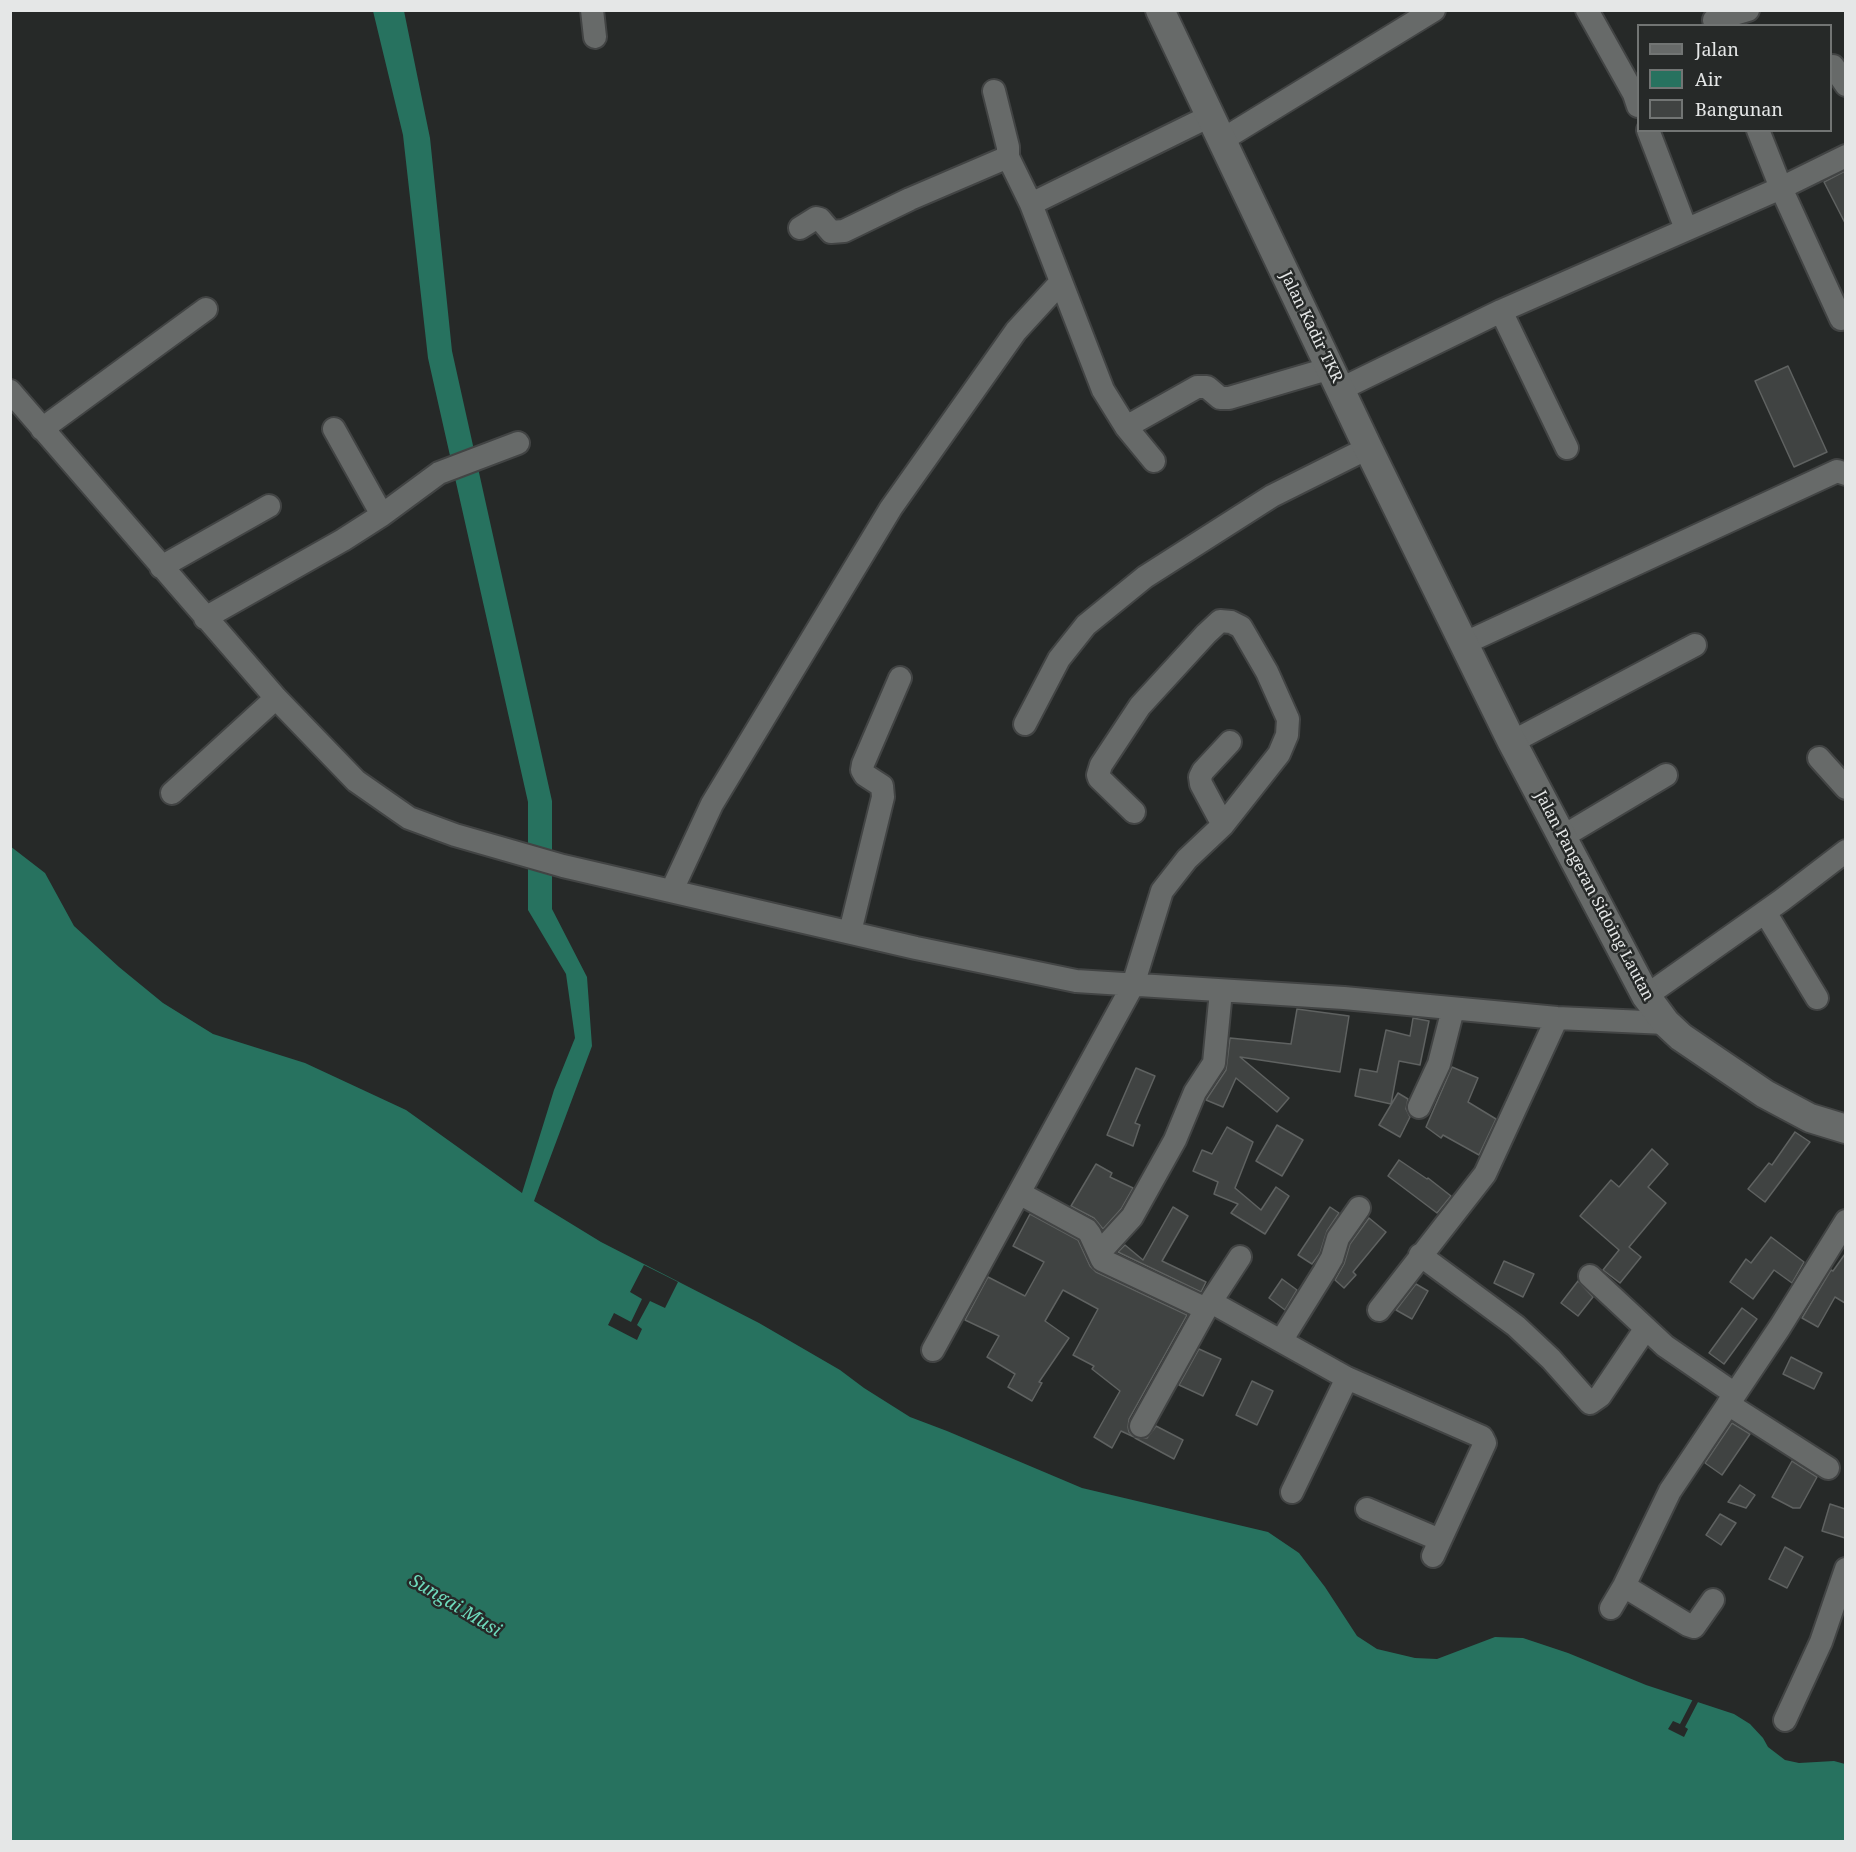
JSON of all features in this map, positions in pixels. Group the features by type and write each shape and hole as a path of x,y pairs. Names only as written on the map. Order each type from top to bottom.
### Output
{"street":[{"path":"592,10 595,37"},
{"name":"Jalan Kadir TKR","path":"1160,10 1368,448 1465,643"},
{"path":"1031,204 1216,128 1434,10"},
{"path":"1587,10 1637,103"},
{"path":"1713,19 1748,10"},
{"path":"1833,66 1845,85"},
{"path":"994,91 1008,147 1008,157 1031,204 1103,390 1126,427 1154,461"},
{"path":"1649,132 1686,229"},
{"path":"1759,132 1781,188 1841,319"},
{"path":"1126,427 1197,387 1207,387 1220,398 1229,398 1336,378 1501,311 1781,188 1845,156"},
{"path":"800,228 816,218 820,219 831,232 844,231 910,199 1008,157"},
{"path":"672,890 712,804 891,508 1016,330 1060,283"},
{"path":"42,429 206,309"},
{"path":"1501,311 1567,448"},
{"path":"11,391 276,698 356,780 409,818 455,835 563,866 1076,981 1344,998 1557,1018 1666,1023"},
{"path":"334,429 382,515"},
{"path":"205,618 382,515 439,473 518,443"},
{"path":"1026,724 1059,659 1086,625 1145,577 1272,496 1368,448"},
{"path":"1465,643 1837,471 1845,474"},
{"path":"161,567 269,506"},
{"path":"933,1350 1133,985 1162,891 1187,859 1223,825 1279,754 1287,735 1288,719 1267,672 1241,627 1231,622 1220,621 1206,634 1140,706 1101,765 1099,778 1134,812"},
{"name":"Jalan Pangeran Sidoing Lautan","path":"1465,643 1512,742 1646,996 1666,1023 1681,1037 1765,1094 1810,1118 1845,1129"},
{"path":"1512,742 1695,645"},
{"path":"850,932 884,797 882,786 865,775 862,770 863,764 900,678"},
{"path":"172,793 276,698"},
{"path":"1223,825 1200,784 1200,777 1230,742"},
{"path":"1819,758 1845,788"},
{"path":"1562,837 1666,776"},
{"path":"1646,996 1765,912 1845,851"},
{"path":"1765,912 1817,998"},
{"path":"1099,1253 1132,1216 1175,1140 1195,1092 1214,1063 1221,991"},
{"path":"1419,1107 1439,1064 1453,1009"},
{"path":"1378,1311 1485,1174 1557,1018"},
{"path":"1019,1193 1087,1230 1102,1260 1208,1306 1281,1341 1347,1378 1484,1439 1485,1443 1436,1548 1367,1509"},
{"path":"1281,1341 1332,1258 1338,1238 1359,1208"},
{"path":"1611,1608 1670,1491 1780,1327 1845,1221"},
{"path":"1429,1246 1596,1399 1646,1328"},
{"path":"1141,1426 1208,1306 1240,1257"},
{"path":"1590,1276 1665,1346 1732,1399 1828,1468"},
{"path":"1292,1492 1347,1378"},
{"path":"1785,1720 1821,1642 1845,1569"},
{"path":"1624,1586 1694,1627 1713,1600"}],"water":[{"name":"Sungai Musi","path":"373,11 404,11 430,138 452,351 552,801 552,909 587,977 592,1046 534,1201 601,1242 759,1323 840,1370 910,1417 1082,1488 1268,1532 1299,1553 1325,1587 1357,1636 1377,1649 1415,1658 1437,1659 1495,1637 1523,1638 1568,1653 1646,1685 1734,1714 1750,1724 1768,1747 1785,1760 1799,1763 1834,1761 1845,1764 1845,1841 11,1841 10,846 45,873 74,926 163,1003 213,1034 305,1063 406,1110 522,1193 554,1090 575,1038 566,974 528,910 528,802 428,358 403,135"}],"pier":[{"path":"644,1265 678,1282 665,1308 650,1301 637,1325 642,1329 637,1340 608,1325 614,1313 631,1322 642,1299 630,1292"},
{"path":"1693,1699 1698,1702 1685,1727 1688,1729 1684,1737 1668,1729 1673,1721 1680,1724"}],"building":[{"path":"1845,171 1845,223 1824,182"},
{"path":"1788,366 1827,452 1794,467 1755,381"},
{"path":"1297,1009 1349,1016 1340,1072 1240,1057 1289,1098 1277,1112 1236,1078 1223,1107 1206,1100 1226,1070 1230,1038 1291,1044"},
{"path":"1413,1018 1429,1021 1420,1065 1399,1061 1391,1104 1355,1096 1360,1069 1377,1072 1386,1030 1410,1036"},
{"path":"1452,1067 1478,1078 1468,1102 1496,1119 1479,1155 1443,1135 1441,1138 1426,1127"},
{"path":"1136,1068 1155,1076 1135,1123 1140,1125 1133,1146 1107,1135"},
{"path":"1398,1093 1408,1099 1406,1109 1410,1117 1400,1137 1379,1125"},
{"path":"1277,1125 1303,1140 1282,1176 1256,1161"},
{"path":"1227,1127 1253,1142 1235,1188 1261,1210 1276,1187 1289,1196 1265,1234 1231,1213 1238,1204 1214,1194 1218,1182 1193,1171 1202,1150 1212,1154"},
{"path":"1795,1132 1810,1142 1765,1202 1748,1189 1769,1163 1772,1165"},
{"path":"1652,1149 1668,1164 1648,1187 1666,1203 1629,1247 1641,1257 1620,1283 1603,1270 1619,1250 1580,1216 1611,1180 1619,1187"},
{"path":"1399,1160 1451,1196 1437,1213 1388,1176"},
{"path":"1096,1164 1112,1173 1110,1177 1133,1188 1121,1209 1103,1229 1094,1218 1071,1206"},
{"path":"1173,1207 1188,1216 1162,1261 1206,1282 1201,1292 1118,1252 1125,1245 1143,1260"},
{"path":"1330,1207 1339,1213 1327,1231 1320,1253 1312,1264 1298,1255"},
{"path":"1030,1214 1078,1240 1090,1266 1096,1272 1187,1315 1129,1419 1129,1432 1134,1437 1121,1431 1112,1448 1094,1437 1120,1391 1092,1369 1094,1366 1073,1355 1098,1309 1063,1290 1045,1321 1069,1338 1039,1382 1042,1383 1032,1401 1008,1387 1015,1374 987,1357 999,1336 965,1320 988,1277 1025,1296 1044,1262 1013,1246"},
{"path":"1369,1218 1386,1232 1353,1272 1356,1275 1344,1288 1335,1280 1344,1264 1350,1244"},
{"path":"1771,1237 1804,1262 1792,1283 1774,1270 1753,1299 1730,1282 1746,1259 1751,1263"},
{"path":"1845,1254 1845,1303 1835,1297 1818,1327 1802,1318 1831,1270 1833,1271"},
{"path":"1504,1261 1534,1274 1523,1297 1494,1283"},
{"path":"1282,1279 1297,1290 1285,1310 1269,1298"},
{"path":"1578,1281 1593,1297 1578,1316 1561,1303"},
{"path":"1416,1284 1428,1291 1412,1319 1396,1310"},
{"path":"1742,1308 1757,1319 1724,1364 1709,1353"},
{"path":"1199,1349 1221,1359 1203,1396 1179,1385"},
{"path":"1791,1357 1822,1373 1814,1389 1783,1374"},
{"path":"1252,1381 1273,1391 1257,1425 1236,1415"},
{"path":"1732,1423 1750,1434 1722,1475 1705,1463"},
{"path":"1156,1426 1183,1440 1174,1459 1135,1438 1147,1438"},
{"path":"1792,1461 1817,1477 1800,1508 1793,1508 1772,1497"},
{"path":"1740,1485 1755,1495 1746,1508 1728,1502"},
{"path":"1830,1504 1845,1509 1845,1538 1822,1531"},
{"path":"1720,1514 1736,1523 1721,1545 1706,1535"},
{"path":"1785,1547 1803,1557 1787,1588 1769,1579"}]}
